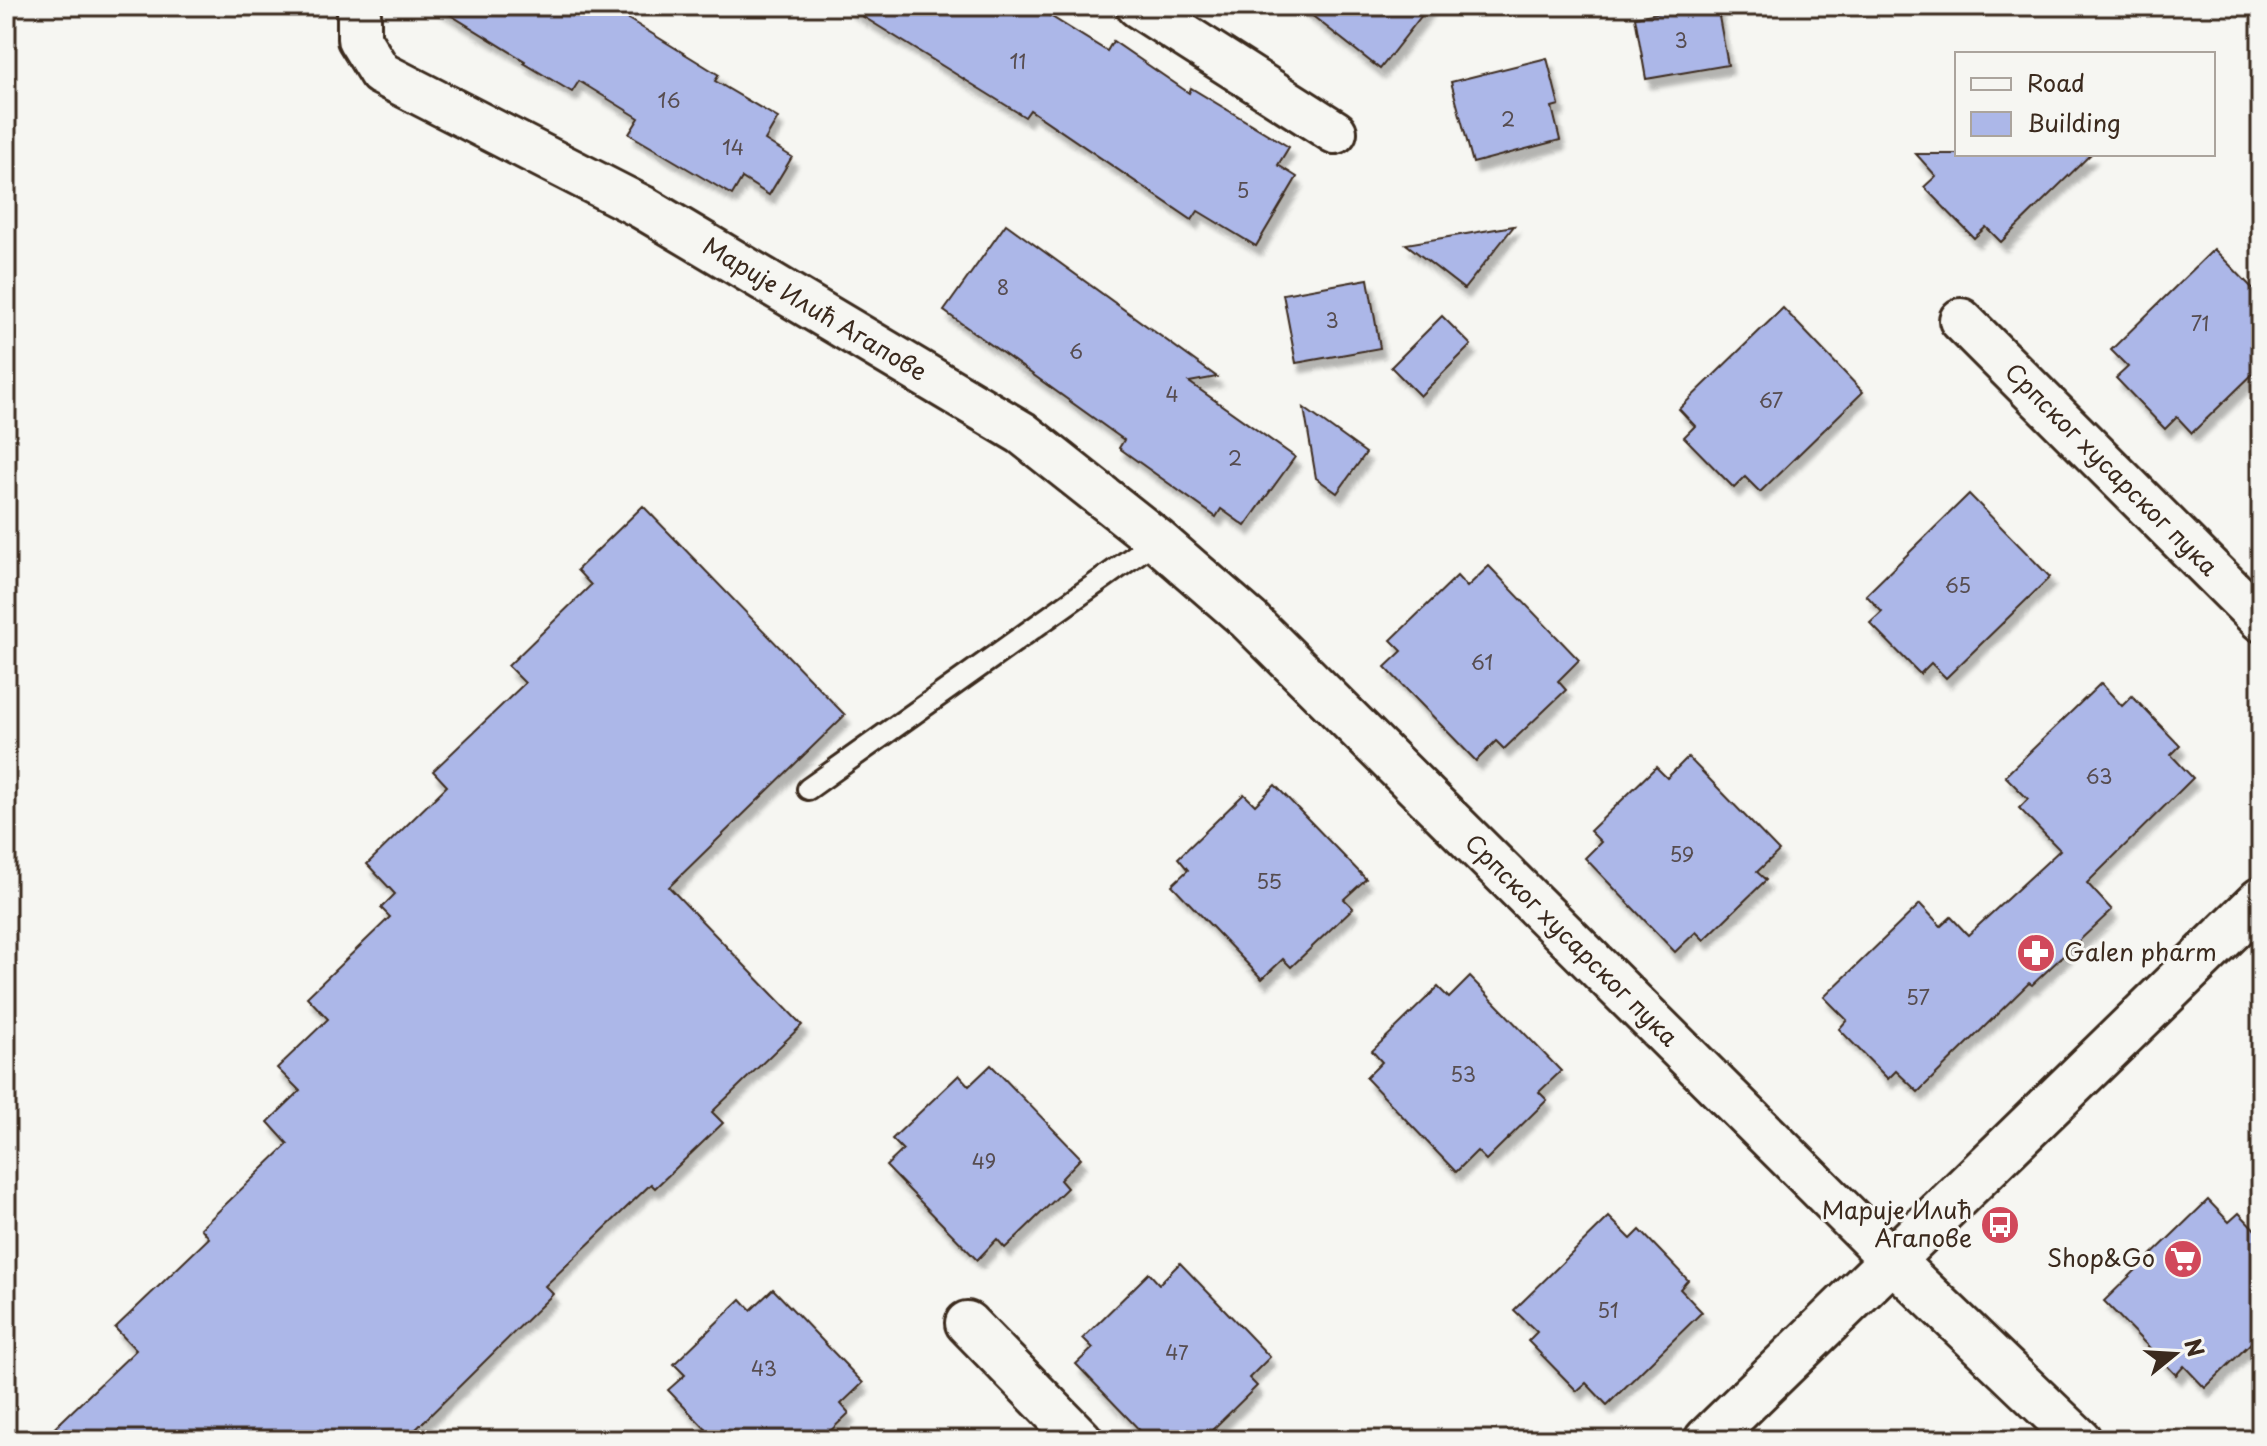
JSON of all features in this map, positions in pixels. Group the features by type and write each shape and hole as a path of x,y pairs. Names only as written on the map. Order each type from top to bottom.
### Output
{"street":[{"path":"1138,6 1335,132"},
{"name":"Марије Илић Агапове","path":"359,22 380,73 642,207 1022,433 1157,540 1249,620"},
{"name":"Српског хусарског пука","path":"1961,320 2261,620"},
{"name":"Српског хусарског пука","path":"1249,620 1893,1261 2080,1440"},
{"path":"1707,1440 2261,900"},
{"path":"967,1323 1081,1440"}],"lane":[{"path":"808,789 1157,540"}],"building":[{"path":"436,6 607,6 719,75 715,81 778,118 765,140 792,157 769,195 742,178 732,195 629,134 639,118 579,81 572,92"},
{"path":"846,6 1034,6 1107,51 1113,41 1189,93 1191,88 1289,147 1278,165 1297,177 1256,246 1198,211 1192,220 1030,110 1025,117"},
{"path":"1300,6 1429,6 1380,69"},
{"path":"1698,6 1717,6 1728,65 1646,79 1635,17"},
{"path":"1547,58 1559,105 1552,107 1560,140 1473,163 1451,82"},
{"path":"1916,154 2089,156 2001,242 1986,227 1974,238 1924,187 1936,176"},
{"path":"1006,224 1217,377 1189,382 1295,457 1245,526 1221,509 1216,517 1119,448 1124,440 944,311"},
{"path":"1514,226 1464,289 1406,244"},
{"path":"2214,249 2261,297 2261,366 2192,433 2177,417 2165,429 2116,378 2128,367 2111,350"},
{"path":"1368,279 1380,348 1296,363 1283,294"},
{"path":"1783,308 1863,392 1760,492 1745,477 1734,488 1684,437 1695,426 1679,409"},
{"path":"1442,316 1471,345 1420,396 1391,367"},
{"path":"1304,408 1366,453 1337,493 1316,478"},
{"path":"1969,494 2050,577 1946,678 1931,663 1920,674 1870,623 1882,612 1866,595"},
{"path":"643,506 845,715 669,887 802,1025 712,1112 723,1123 655,1188 651,1184 545,1286 553,1294 405,1440 42,1440 136,1350 115,1328 209,1238 201,1228 288,1144 268,1122 300,1091 277,1068 328,1019 307,997 390,917 381,908 395,894 367,864 447,786 433,771 525,683 508,666 591,585 577,570"},
{"path":"1489,566 1579,660 1558,681 1566,690 1504,749 1496,741 1476,761 1385,667 1402,651 1391,640 1457,576 1467,587"},
{"path":"2101,683 2122,706 2132,696 2180,746 2171,755 2193,778 2087,883 2112,910 2032,985 2029,983 1918,1092 1896,1071 1888,1079 1839,1029 1847,1020 1824,997 1920,904 1941,926 1951,917 1968,935 2060,850 2019,808 2028,799 2005,776"},
{"path":"1688,757 1779,851 1757,872 1766,880 1704,940 1696,932 1675,952 1585,858 1601,842 1590,831 1656,767 1667,778"},
{"path":"1275,785 1366,879 1344,899 1353,908 1291,967 1283,959 1262,979 1172,885 1188,870 1178,858 1244,794 1255,805"},
{"path":"1470,977 1561,1071 1539,1092 1547,1100 1486,1160 1477,1151 1456,1172 1366,1078 1382,1062 1372,1051 1438,987 1449,998"},
{"path":"991,1065 1081,1158 1060,1180 1067,1188 1005,1248 997,1239 977,1260 886,1166 903,1150 892,1139 959,1075 969,1086"},
{"path":"2208,1200 2229,1222 2239,1213 2261,1236 2261,1333 2205,1388 2184,1366 2176,1375 2104,1301"},
{"path":"1609,1217 1631,1239 1640,1230 1688,1280 1680,1289 1702,1312 1607,1405 1586,1383 1577,1391 1528,1341 1537,1332 1514,1310"},
{"path":"1180,1263 1270,1357 1249,1378 1257,1386 1202,1440 1149,1440 1076,1364 1093,1348 1083,1338 1149,1273 1159,1284"},
{"path":"773,1289 863,1383 841,1404 849,1413 821,1440 716,1440 668,1390 685,1375 674,1364 741,1299 751,1310"}],"place":[{"name":"Galen pharm","path":"2036,953"},
{"name":"Марије Илић Агапове","path":"2000,1225"},
{"name":"Shop&Go","path":"2183,1259"}]}
